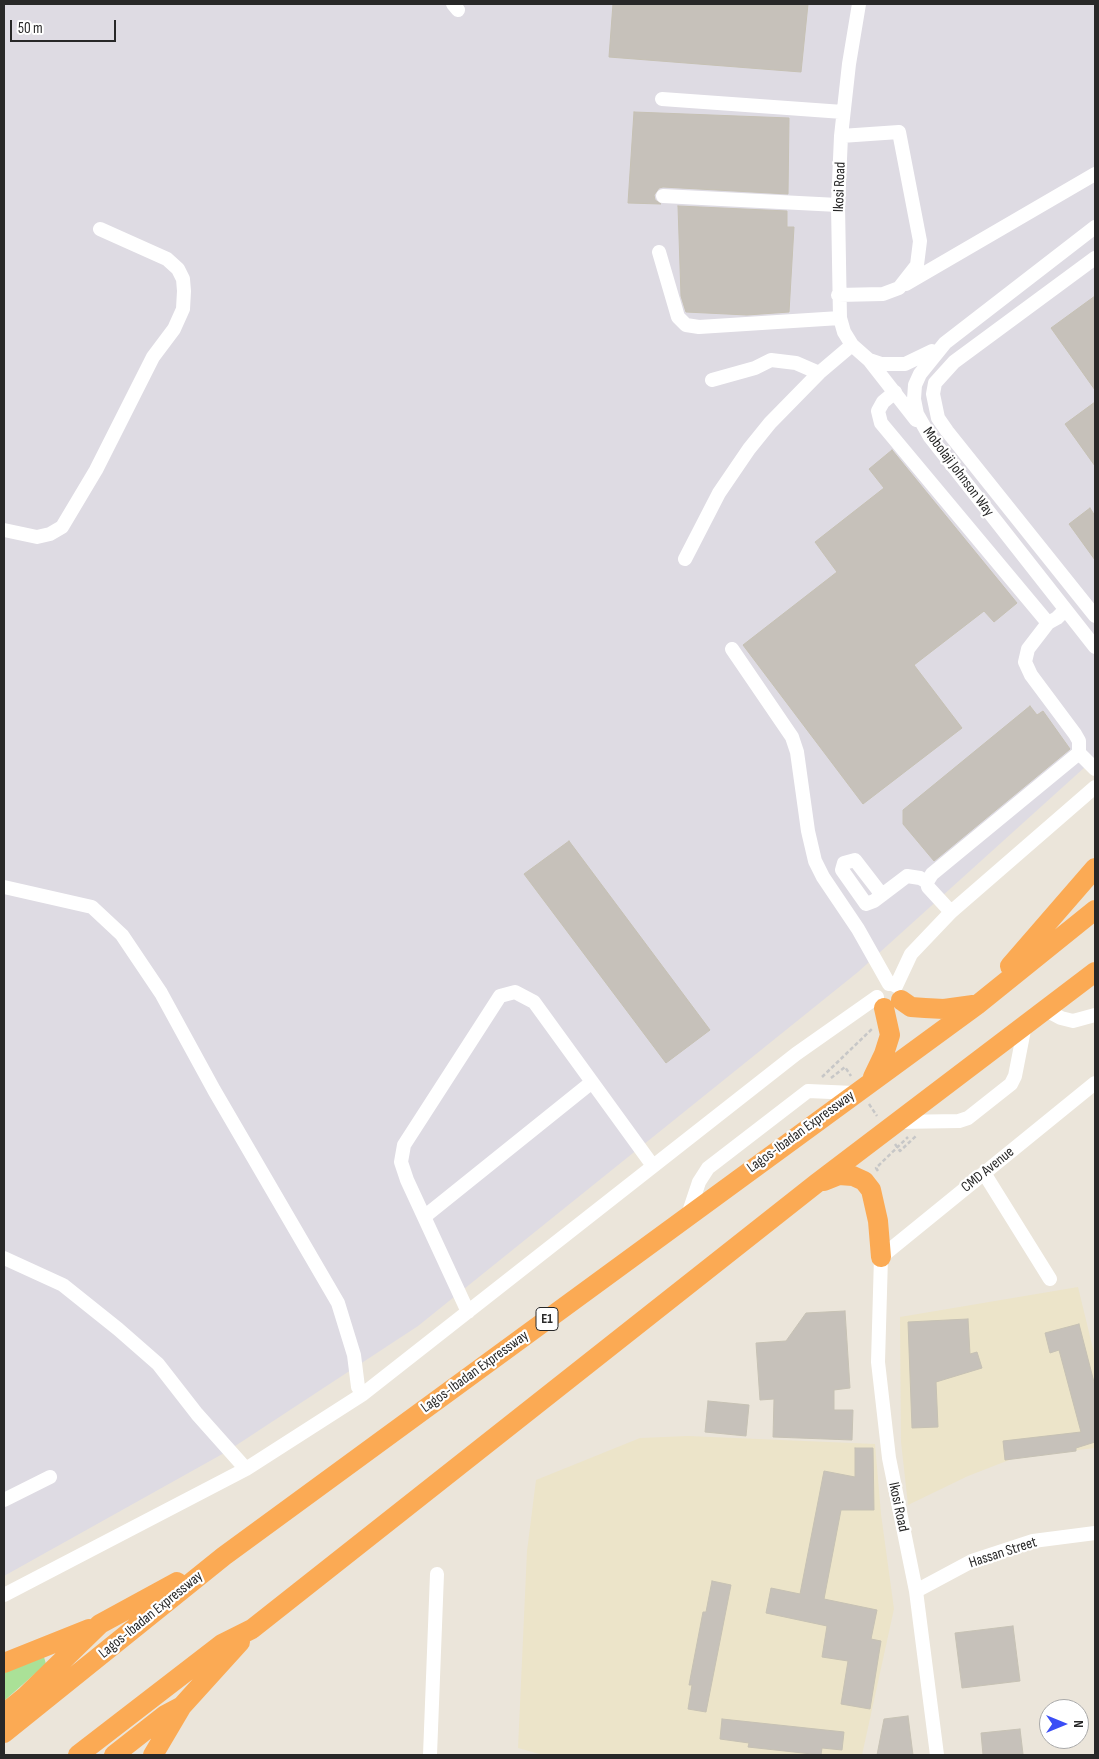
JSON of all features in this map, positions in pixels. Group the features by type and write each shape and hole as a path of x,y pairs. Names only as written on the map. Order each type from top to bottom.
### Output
{"highway":[{"path":"861,1088 884,1054 890,1035 889,995 912,1006 925,1008 944,1009 977,1005 1095,868"},
{"name":"Lagos-Ibadan Expressway","path":"4,1733 224,1556 861,1088 977,1005 1095,910"},
{"path":"153,1755 182,1706 252,1629 817,1183 889,1121 1046,1010 1095,972"},
{"path":"817,1183 839,1176 853,1176 864,1181 871,1190 876,1209 881,1257"},
{"path":"4,1663 100,1624 224,1556"},
{"path":"4,1714 26,1696 100,1624"},
{"path":"78,1755 222,1644 252,1629"},
{"path":"114,1755 165,1715 182,1706"}],"street":[{"name":"Ikosi Road","path":"859,4 843,112 838,205 838,295 840,318 844,332 852,345 869,360 914,414"},
{"path":"662,99 843,112"},
{"path":"842,136 899,132 920,241 917,265 899,288"},
{"path":"838,295 883,294 899,288 1095,174"},
{"path":"663,196 838,205"},
{"name":"Mobolaji Johnson Way","path":"1095,227 945,343 923,369 915,385 914,399 914,414 930,437 1095,647"},
{"path":"4,530 37,537 50,534 62,527 96,470 153,356 174,329 183,309 183,279 178,270 167,259 100,229"},
{"path":"659,252 678,318 686,325 699,327 840,318"},
{"path":"869,360 881,364 905,364 923,369 939,378 973,347 1095,258"},
{"path":"905,364 918,360 945,343"},
{"path":"685,558 733,470 770,424 819,373 852,345"},
{"path":"712,380 755,368 771,360 796,363 819,373"},
{"name":"Mobolaji Johnson Way","path":"939,378 933,394 935,410 946,431 1095,616"},
{"path":"895,392 883,402 878,411 880,423 1048,623"},
{"path":"914,414 935,410"},
{"path":"1065,610 1058,618 1048,623 1025,655 1026,667 1075,734 1079,753 1095,769"},
{"path":"732,649 792,737 815,861 822,877 858,929 889,995"},
{"path":"927,882 932,874 1079,753"},
{"path":"4,1595 246,1470 363,1394 796,1054 862,1006 889,995 911,954 951,912 1095,787"},
{"path":"882,895 908,876 920,878 927,882 931,891 951,912"},
{"path":"4,886 92,907 122,935 161,993 214,1090 338,1303 354,1355 358,1387 363,1394"},
{"path":"468,1312 401,1162 404,1145 500,996 515,992 534,1002 653,1166"},
{"path":"1046,1010 1061,1018 1073,1021 1095,1015"},
{"path":"889,1121 959,1121 968,1118 1011,1084 1016,1070 1025,1025"},
{"path":"424,1217 592,1082"},
{"name":"CMD Avenue","path":"881,1257 1095,1083"},
{"path":"688,1215 699,1182 708,1168 808,1090 861,1088"},
{"path":"984,1173 1050,1279"},
{"name":"Ikosi Road","path":"881,1257 878,1362 888,1458 916,1591 937,1755"},
{"path":"4,1258 64,1285 158,1364 197,1414 246,1470"},
{"path":"4,1500 50,1477"},
{"name":"Hassan Street","path":"916,1591 972,1561 1033,1541 1095,1534"},
{"path":"430,1755 436,1574"}],"path":[{"path":"808,1090 875,1026 862,1006"},
{"path":"846,1067 889,1121"},
{"path":"880,1174 876,1168 923,1122"},
{"path":"895,1143 900,1151"}],"shaded area":[{"path":"4,4 1095,4 1095,758 858,972 418,1326 226,1452 4,1576"},
{"path":"1078,1287 1095,1357 1095,1448 1017,1457 968,1476 908,1505 901,1442 900,1317"},
{"path":"688,1436 875,1444 881,1514 894,1609 862,1755 543,1755 518,1748 527,1551 536,1480 640,1438"}],"green space":[{"path":"44,1657 46,1664 4,1701 4,1673"}],"building":[{"path":"613,4 808,4 801,72 609,57"},
{"path":"634,112 789,118 788,194 663,187 659,188 654,195 655,200 661,204 628,203"},
{"path":"678,206 787,211 787,227 794,227 789,312 747,315 686,312 681,296"},
{"path":"1095,296 1095,390 1051,328"},
{"path":"1095,402 1095,466 1065,424"},
{"path":"892,450 1017,603 994,622 984,611 914,665 962,728 863,804 743,645 837,572 815,542 884,488 869,469"},
{"path":"1090,508 1095,516 1095,560 1069,524"},
{"path":"1030,706 1037,715 1043,711 1070,749 934,861 903,824 903,810"},
{"path":"569,841 710,1030 666,1063 524,874"},
{"path":"845,1311 850,1388 834,1390 834,1410 853,1410 852,1440 773,1437 774,1399 760,1400 756,1343 786,1341 806,1313"},
{"path":"968,1319 970,1354 977,1352 982,1368 936,1382 938,1427 912,1428 908,1322"},
{"path":"1079,1324 1095,1386 1095,1442 1076,1448 1076,1451 1005,1460 1003,1441 1081,1432 1059,1350 1050,1353 1045,1333"},
{"path":"708,1401 749,1405 746,1436 705,1432"},
{"path":"855,1448 873,1448 874,1510 841,1510 824,1599 877,1610 871,1639 881,1641 870,1709 841,1704 848,1661 822,1657 827,1626 766,1613 771,1588 800,1594 824,1471 855,1477"},
{"path":"712,1581 731,1585 706,1712 688,1709 692,1685 689,1685 703,1612 706,1612"},
{"path":"1013,1626 1020,1681 962,1688 955,1633"},
{"path":"908,1716 913,1755 877,1755 884,1719"},
{"path":"722,1719 844,1732 842,1750 822,1748 821,1755 748,1747 749,1743 720,1739"},
{"path":"1020,1729 1023,1754 983,1755 981,1733"}]}
